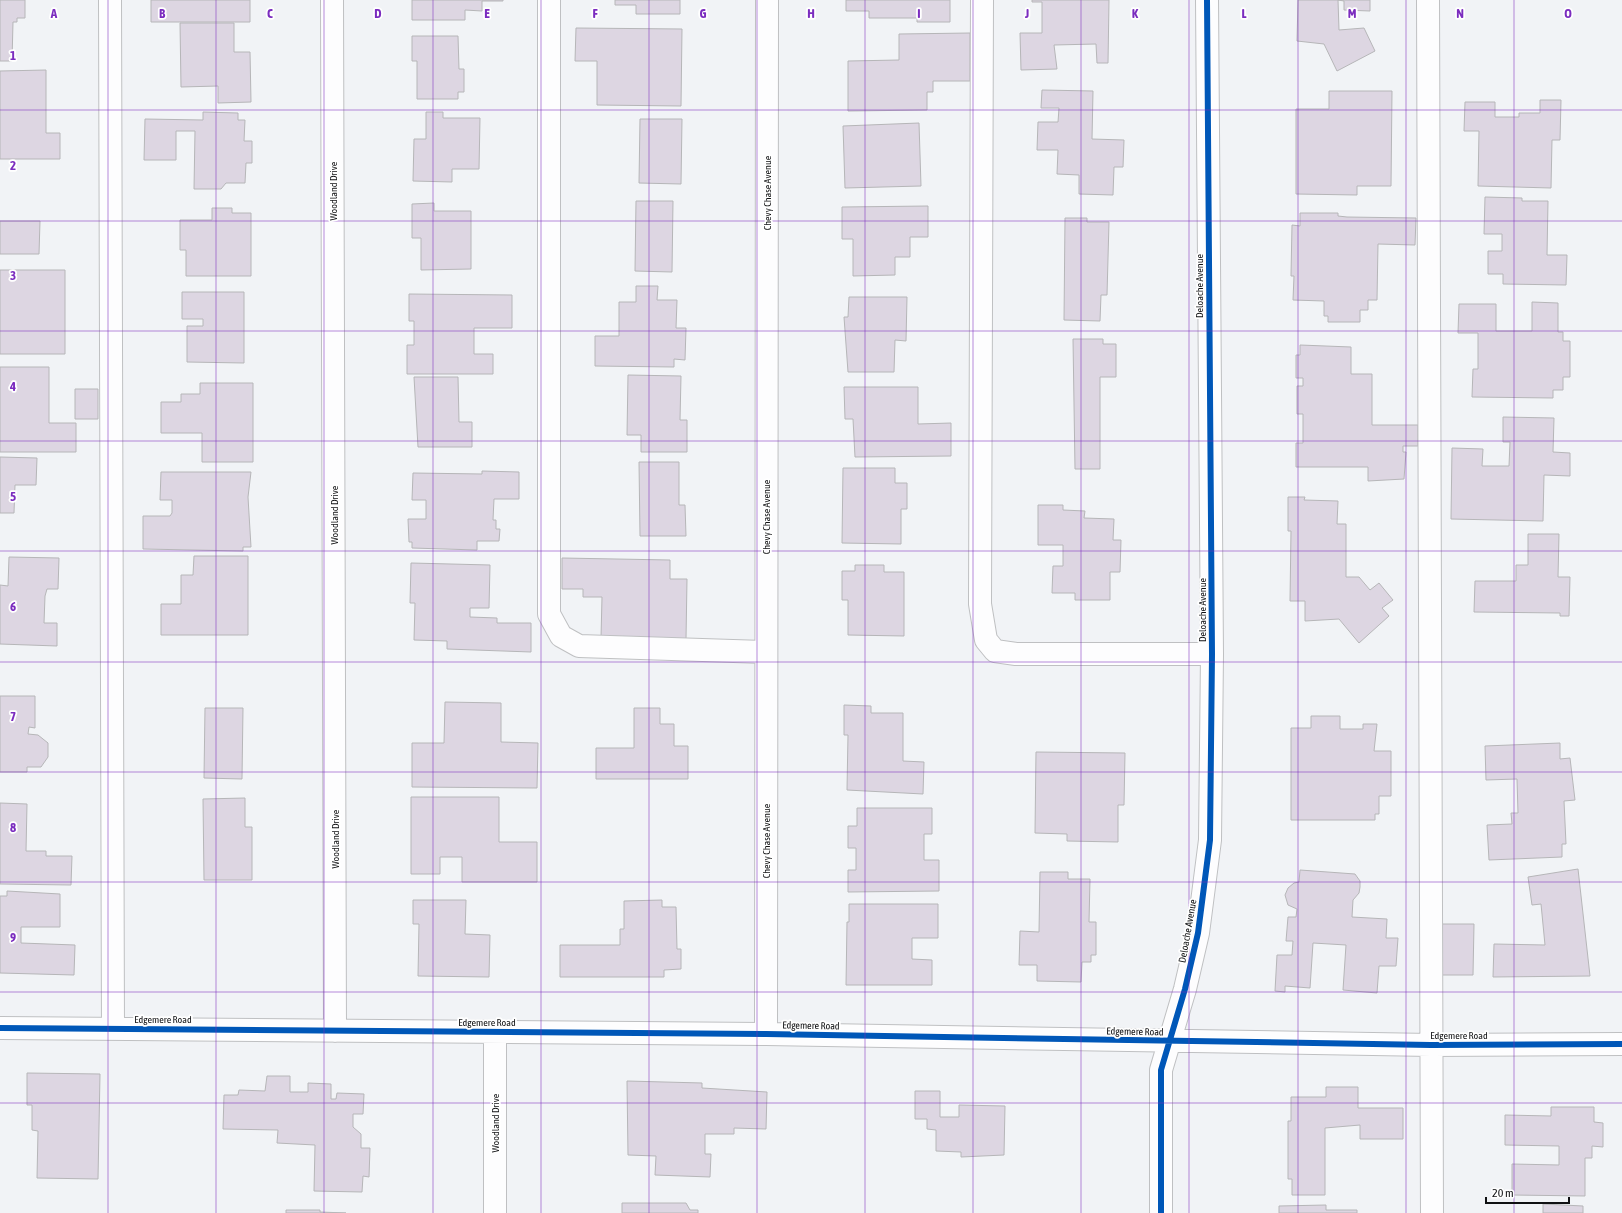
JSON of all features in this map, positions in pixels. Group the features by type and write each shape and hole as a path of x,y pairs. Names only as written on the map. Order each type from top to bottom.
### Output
{"street":[{"path":"110,0 113,1029"},
{"name":"Woodland Drive","path":"332,0 335,1031"},
{"path":"549,0 549,614 562,636 579,646 766,652"},
{"name":"Chevy Chase Avenue","path":"766,1034 767,0"},
{"path":"982,0 980,604 986,640 995,651 1016,654 1212,654"},
{"name":"Deloache Avenue","path":"1161,1213 1161,1070 1171,1041 1185,989 1198,932 1210,840 1212,654 1207,0"},
{"path":"1428,0 1432,1213"},
{"name":"Edgemere Road","path":"0,1028 766,1034 1431,1045 1622,1044"},
{"name":"Woodland Drive","path":"495,1213 496,1032"}],"building":[{"path":"0,0 25,0 25,18 17,18 17,22 13,22 12,61 0,61"},
{"path":"151,0 250,0 250,22 151,22"},
{"path":"412,0 503,1 482,1 482,11 465,10 465,20 412,20"},
{"path":"615,0 680,0 680,14 636,14 636,5 615,5"},
{"path":"846,0 950,0 950,22 917,22 917,18 869,18 869,11 846,11"},
{"path":"1032,0 1109,0 1108,63 1097,63 1096,44 1054,45 1057,69 1021,70 1020,33 1042,33 1042,2 1032,2"},
{"path":"1298,0 1338,0 1339,30 1364,28 1375,51 1337,71 1324,44 1297,41"},
{"path":"1338,0 1370,0 1370,11 1344,10 1344,1"},
{"path":"180,23 234,23 234,52 250,52 251,102 218,103 218,86 181,87"},
{"path":"576,28 682,29 681,106 597,105 597,61 575,61"},
{"path":"970,33 970,81 933,81 933,92 927,92 927,110 848,111 848,61 899,60 899,34"},
{"path":"412,36 458,36 459,69 464,69 464,92 458,92 458,99 417,99 417,61 412,61"},
{"path":"46,70 46,133 60,133 60,159 0,159 0,71"},
{"path":"1042,90 1093,91 1092,139 1124,140 1123,167 1114,167 1113,195 1079,194 1079,175 1057,174 1058,150 1037,150 1038,122 1058,122 1059,108 1041,108"},
{"path":"1329,91 1392,91 1391,186 1357,186 1357,195 1296,194 1296,109 1329,109"},
{"path":"1540,100 1561,100 1560,140 1552,140 1551,188 1478,186 1479,131 1464,131 1465,102 1495,102 1495,117 1519,117 1519,113 1540,113"},
{"path":"203,112 238,113 238,120 245,120 244,141 252,141 252,163 246,163 245,183 226,183 221,189 194,189 195,131 176,131 176,160 144,160 145,119 203,120"},
{"path":"426,112 443,112 443,118 480,118 479,169 452,169 452,182 413,181 414,139 426,139"},
{"path":"640,119 682,119 681,184 639,183"},
{"path":"919,123 921,186 845,188 843,126"},
{"path":"1485,197 1522,198 1522,201 1548,201 1547,255 1567,255 1566,285 1503,284 1503,274 1488,274 1488,251 1502,251 1502,234 1484,234"},
{"path":"636,201 673,201 672,272 635,271"},
{"path":"434,203 434,211 471,211 471,269 421,270 421,238 412,238 412,204"},
{"path":"928,206 928,237 910,237 910,257 895,257 895,275 853,276 853,239 842,239 842,207"},
{"path":"212,208 232,208 232,213 251,213 251,276 186,276 186,250 180,250 180,220 212,220"},
{"path":"1300,213 1338,213 1338,216 1347,217 1416,218 1415,245 1378,244 1377,300 1368,300 1368,310 1360,310 1360,322 1328,322 1328,316 1324,316 1324,301 1293,300 1294,276 1291,276 1292,225 1300,226"},
{"path":"1065,218 1087,218 1087,222 1109,222 1107,295 1101,295 1100,321 1064,320"},
{"path":"0,221 40,221 39,254 0,254"},
{"path":"0,270 65,270 65,354 0,354"},
{"path":"636,286 658,286 657,300 677,300 676,328 686,328 685,360 674,359 674,367 595,366 595,336 619,336 619,302 636,302"},
{"path":"182,292 244,292 244,363 187,362 187,326 203,326 203,319 182,319"},
{"path":"409,294 512,295 512,328 474,328 474,354 493,354 493,374 407,374 407,345 414,345 414,321 409,321"},
{"path":"849,297 907,297 906,341 895,340 894,372 848,372 844,317 848,317"},
{"path":"1532,302 1558,303 1558,332 1563,332 1563,341 1570,341 1570,377 1563,377 1563,390 1553,390 1553,398 1472,397 1473,369 1478,369 1478,333 1458,333 1459,304 1496,304 1496,331 1532,331"},
{"path":"1073,339 1103,339 1103,344 1116,344 1116,377 1100,377 1100,469 1075,469"},
{"path":"1300,345 1351,347 1351,374 1372,374 1372,425 1418,425 1418,446 1403,446 1403,452 1406,452 1404,479 1368,481 1368,467 1296,467 1296,443 1303,443 1303,414 1297,414 1297,386 1303,386 1303,378 1296,378 1296,355 1300,355"},
{"path":"0,367 49,367 49,423 76,423 76,452 0,452"},
{"path":"628,375 681,376 680,420 687,420 687,452 641,452 641,435 627,435"},
{"path":"414,377 458,377 459,422 472,422 472,447 418,447"},
{"path":"200,383 253,383 253,462 202,462 202,433 161,433 161,402 181,402 181,394 200,394"},
{"path":"844,387 918,387 918,424 951,423 951,456 855,457 853,419 845,419"},
{"path":"75,389 98,389 98,419 75,419"},
{"path":"1503,417 1554,418 1553,452 1570,453 1570,476 1544,475 1543,521 1451,519 1452,448 1483,449 1482,466 1509,466 1510,442 1503,442"},
{"path":"0,457 37,458 36,485 15,485 14,513 0,513"},
{"path":"639,462 679,462 679,505 685,505 686,536 640,536"},
{"path":"843,468 895,468 895,483 907,483 907,509 901,509 901,544 842,543"},
{"path":"482,471 519,472 519,499 494,499 493,520 496,520 496,529 500,529 499,541 477,541 477,550 412,548 412,542 409,542 408,519 426,519 426,500 412,500 413,473 482,474"},
{"path":"161,472 251,472 248,497 251,547 243,547 243,551 143,549 143,516 170,516 172,513 172,500 160,500"},
{"path":"1288,497 1305,497 1304,500 1338,501 1337,524 1346,524 1346,577 1359,577 1370,590 1379,583 1393,600 1382,608 1389,616 1359,643 1339,619 1305,621 1305,601 1290,601 1291,531 1288,531"},
{"path":"1038,505 1063,505 1063,510 1085,511 1084,518 1114,519 1113,540 1121,540 1120,572 1110,572 1110,600 1075,600 1075,593 1052,593 1053,566 1063,566 1063,545 1038,545"},
{"path":"1528,534 1559,534 1558,577 1570,577 1569,616 1560,616 1560,613 1474,612 1475,581 1516,581 1516,565 1528,565"},
{"path":"194,556 248,556 248,635 161,635 161,604 181,604 181,575 193,575"},
{"path":"9,557 59,558 58,589 47,589 45,596 44,623 57,623 57,646 0,644 0,585 8,586"},
{"path":"562,558 670,560 670,579 687,579 686,639 601,638 602,597 583,597 583,589 562,589"},
{"path":"411,563 490,565 489,608 470,608 470,617 497,618 497,623 531,623 531,652 447,649 447,641 414,640 415,603 410,603"},
{"path":"855,565 884,565 884,572 904,572 904,636 848,635 848,600 842,600 842,571 855,571"},
{"path":"0,696 35,696 35,728 29,727 28,734 38,735 48,743 48,757 41,767 27,767 27,772 0,772"},
{"path":"445,702 501,703 501,742 538,743 537,788 412,787 412,743 444,743"},
{"path":"844,705 871,706 871,713 903,713 903,761 924,762 923,794 847,790 848,735 844,735"},
{"path":"205,708 243,708 242,779 204,778"},
{"path":"634,708 660,708 660,724 674,724 674,746 688,746 688,779 596,779 596,748 634,748"},
{"path":"1311,716 1340,716 1340,729 1363,729 1363,724 1377,724 1374,751 1391,751 1391,796 1379,796 1379,814 1375,814 1375,820 1291,820 1291,728 1311,728"},
{"path":"1560,743 1560,759 1570,758 1575,800 1564,801 1566,844 1562,844 1562,857 1489,860 1487,825 1512,824 1511,813 1518,813 1517,779 1486,780 1485,746"},
{"path":"1036,752 1125,753 1124,805 1118,805 1118,842 1067,841 1067,834 1035,833"},
{"path":"411,797 499,797 499,842 537,842 537,882 462,882 462,857 440,857 440,874 411,874"},
{"path":"245,798 245,827 252,827 252,880 204,880 203,799"},
{"path":"0,803 27,804 26,851 46,851 46,856 72,856 71,885 0,884"},
{"path":"857,808 932,808 932,834 924,834 924,860 939,860 939,891 848,892 848,870 856,870 856,848 848,848 848,826 857,826"},
{"path":"1578,869 1590,976 1493,977 1494,944 1545,945 1541,904 1532,905 1528,877"},
{"path":"1300,870 1355,874 1360,881 1360,887 1359,893 1353,900 1352,917 1387,919 1386,938 1398,938 1396,966 1379,966 1377,993 1343,990 1346,945 1313,943 1310,988 1285,986 1285,992 1275,991 1277,955 1292,955 1293,941 1286,941 1288,917 1296,917 1297,909 1288,905 1285,895 1288,888 1294,883 1299,882"},
{"path":"1040,872 1068,872 1068,879 1090,879 1089,922 1096,922 1096,955 1091,955 1091,962 1082,962 1081,982 1037,981 1037,965 1019,965 1020,931 1039,932"},
{"path":"7,891 60,894 60,927 21,927 21,943 75,945 74,975 0,973 0,896 7,896"},
{"path":"413,900 466,900 465,934 490,935 489,977 418,976 419,924 413,924"},
{"path":"662,900 662,907 676,907 677,949 681,949 681,969 664,970 664,977 560,977 560,945 620,945 620,929 624,929 624,901"},
{"path":"849,904 938,904 938,938 912,938 912,959 932,960 932,985 846,985 847,922 849,922"},
{"path":"1441,924 1474,924 1473,975 1441,975"},
{"path":"27,1073 100,1074 98,1179 37,1178 38,1131 32,1130 32,1105 27,1105"},
{"path":"267,1076 290,1076 290,1092 308,1092 308,1083 331,1084 331,1099 336,1099 337,1093 364,1094 363,1114 353,1114 353,1127 361,1134 361,1148 370,1148 369,1177 363,1176 362,1192 314,1191 315,1145 277,1143 278,1130 223,1129 224,1095 238,1095 239,1090 265,1091"},
{"path":"627,1081 702,1083 702,1088 767,1092 766,1129 734,1128 734,1134 705,1134 705,1154 711,1154 710,1177 655,1175 656,1156 628,1155"},
{"path":"1326,1087 1358,1087 1358,1108 1403,1108 1403,1139 1360,1139 1360,1125 1325,1128 1325,1195 1292,1195 1292,1179 1288,1179 1288,1121 1291,1121 1291,1097 1326,1097"},
{"path":"915,1091 940,1091 940,1117 959,1117 959,1105 1005,1106 1004,1155 961,1157 961,1152 936,1151 936,1130 927,1129 927,1119 915,1119"},
{"path":"1551,1107 1594,1107 1594,1122 1603,1123 1603,1147 1592,1146 1592,1158 1585,1158 1585,1196 1512,1195 1512,1164 1559,1165 1559,1146 1505,1145 1505,1115 1551,1116"},
{"path":"622,1203 686,1203 690,1210 698,1210 698,1213 622,1213"},
{"path":"1543,1204 1583,1206 1583,1213 1543,1213"},
{"path":"1326,1205 1326,1210 1357,1210 1357,1213 1279,1213 1279,1206"},
{"path":"286,1210 320,1210 320,1212 346,1213 286,1213"}],"cycle path":[{"path":"1161,1213 1161,1070 1185,989 1198,933 1210,840 1212,654 1207,0"},
{"path":"0,1028 766,1034 1431,1045 1622,1044"}]}
